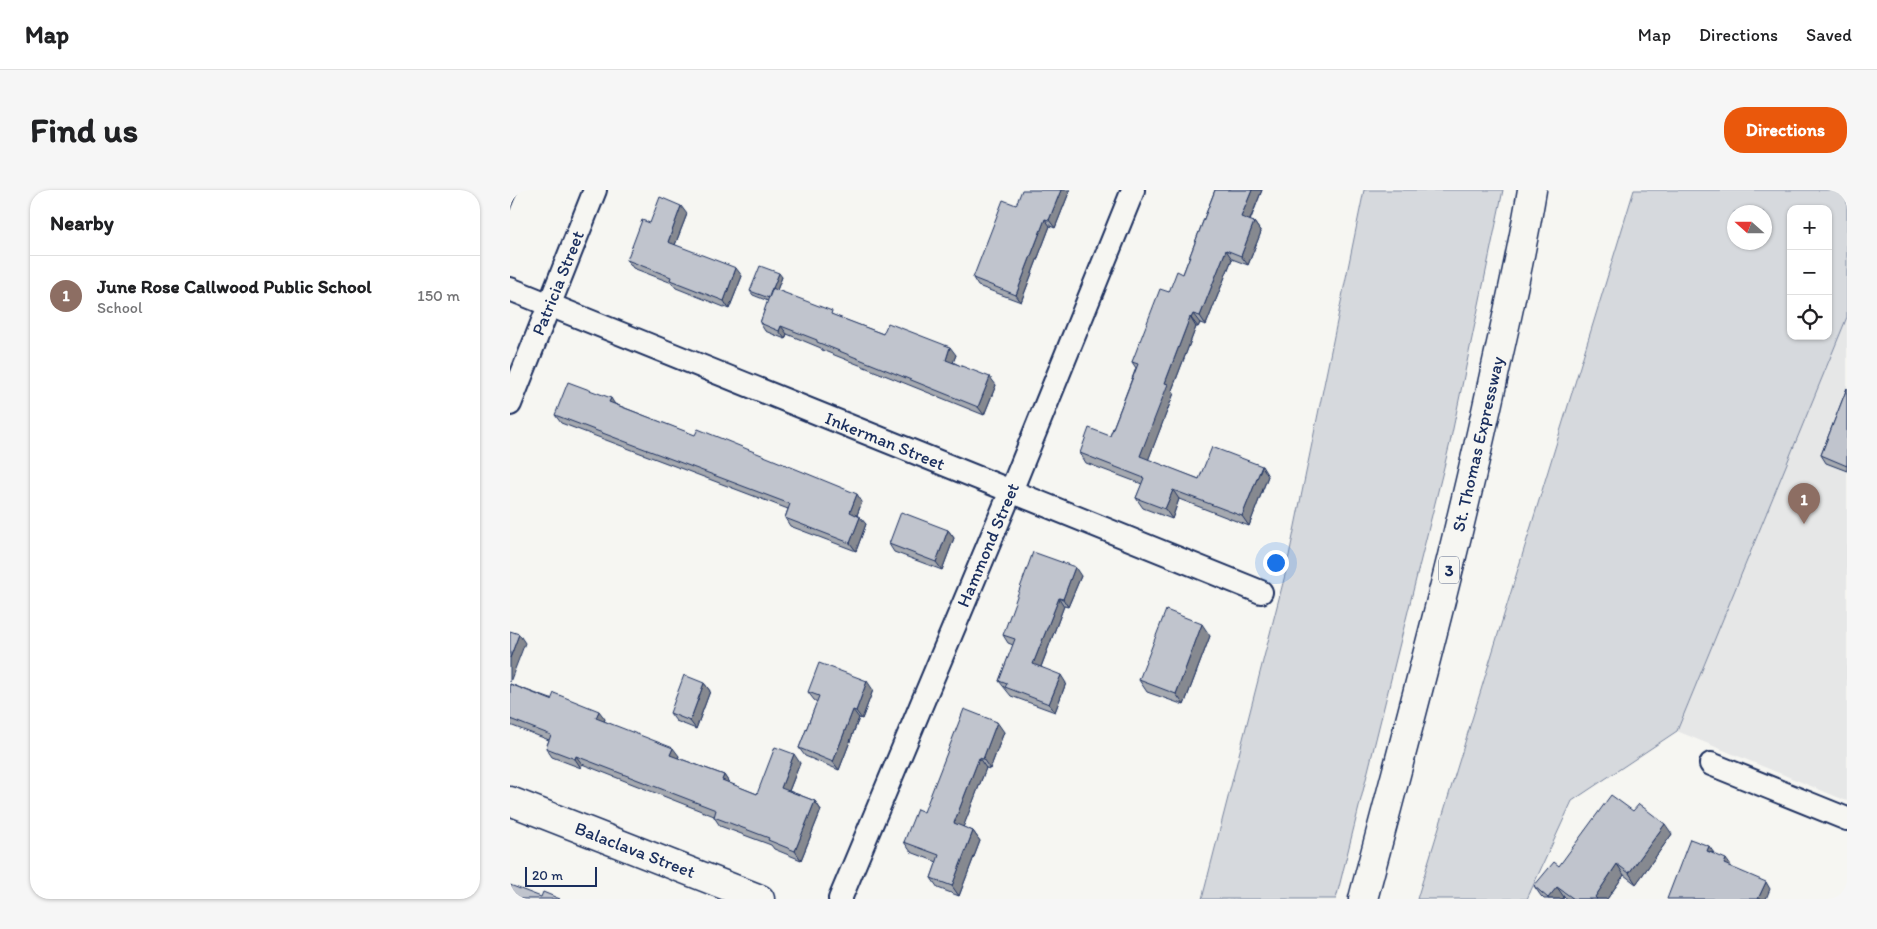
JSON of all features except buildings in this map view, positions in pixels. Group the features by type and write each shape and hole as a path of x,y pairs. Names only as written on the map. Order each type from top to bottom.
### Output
{"main road":[{"name":"St. Thomas Expressway","path":"1363,899 1441,603 1474,468 1534,190"},
{"name":"Balaclava Street","path":"510,801 760,899"}],"street":[{"name":"Patricia Street","path":"510,404 595,190"},
{"name":"Hammond Street","path":"840,899 1011,491 1133,190"},
{"name":"Inkerman Street","path":"510,290 1261,592"},
{"path":"1711,764 1847,820"}],"shaded area":[{"path":"1364,190 1503,190 1450,443 1336,899 1202,899 1285,575"},
{"path":"1634,190 1847,190 1847,317 1677,731 1572,801 1527,899 1417,899"},
{"path":"1847,317 1847,801 1677,731"}],"place":[{"name":"June Rose Callwood Public School","path":"1804,524"}]}
